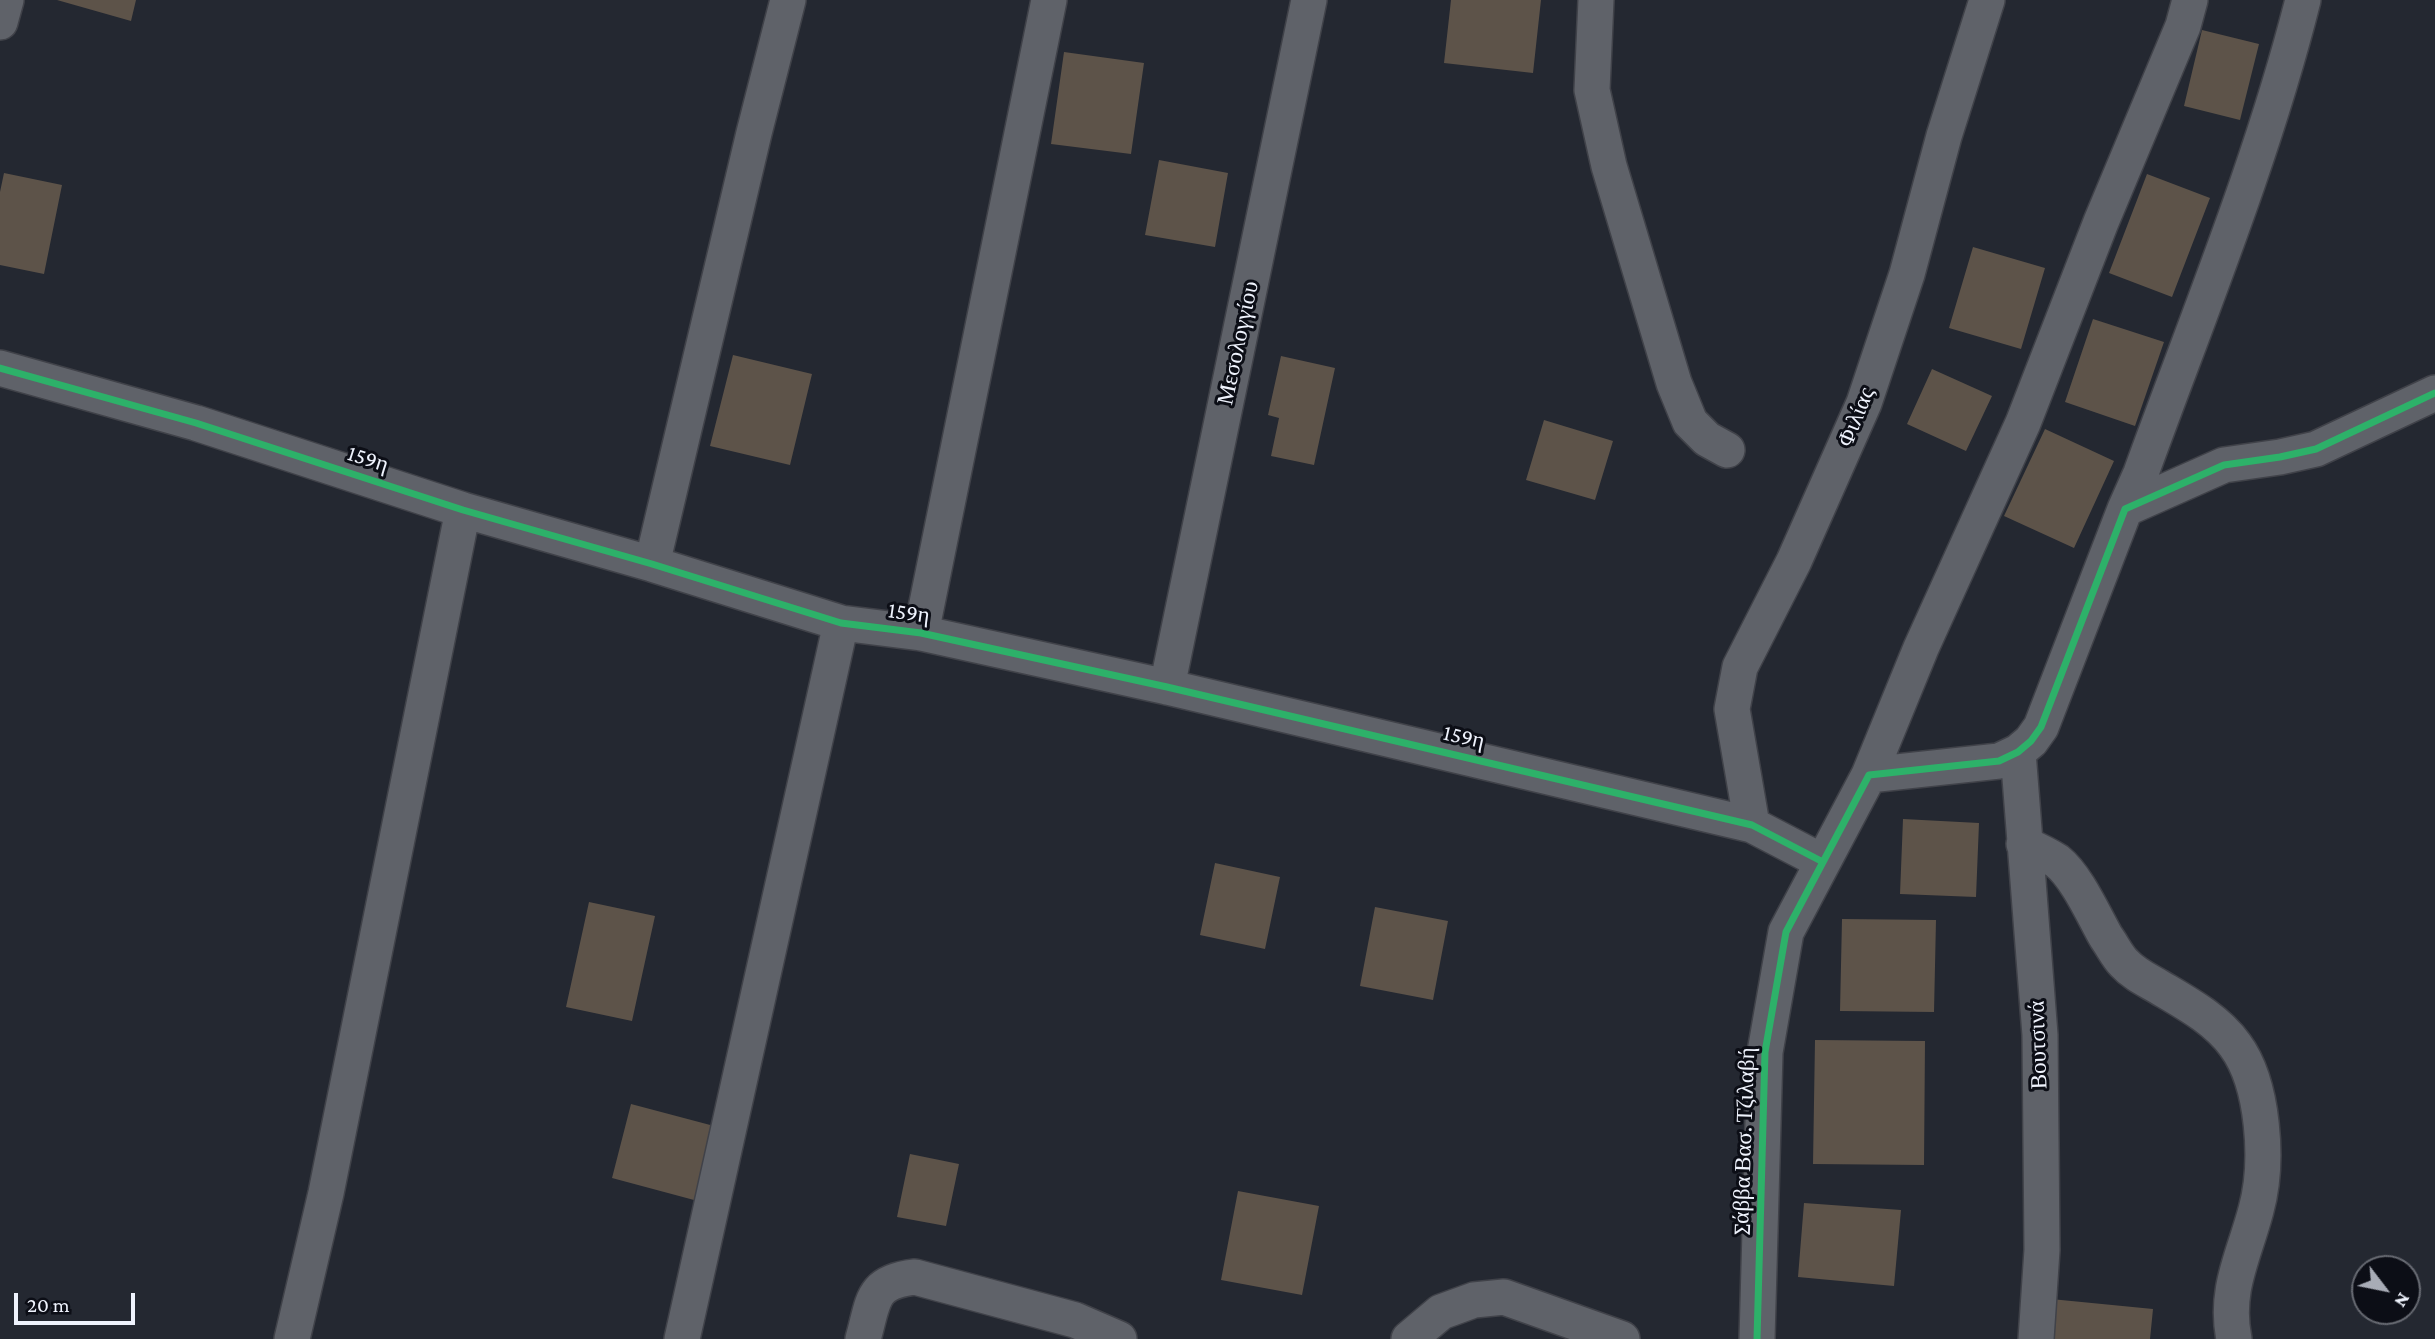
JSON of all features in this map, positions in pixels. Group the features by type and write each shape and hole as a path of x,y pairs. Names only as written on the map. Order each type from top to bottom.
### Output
{"street":[{"path":"0,22 6,0"},
{"path":"652,564 788,0"},
{"path":"921,633 1049,0"},
{"name":"Μεσολογγίου","path":"1167,687 1309,0"},
{"path":"1596,0 1592,90 1609,166 1674,383 1690,422 1707,439 1727,450"},
{"name":"Φιλίας","path":"1752,825 1732,709 1740,667 1794,561 1864,403 1907,274 1944,136 1987,0"},
{"name":"Σάββα Βασ. Τζιλαβή","path":"1757,1339 1765,1052 1786,932 1821,861 1869,775 1921,648 2023,423 2101,222 2183,26 2190,0"},
{"path":"1869,775 1999,761 2029,740 2141,472 2242,201 2303,0"},
{"name":"159η","path":"0,368 196,423 463,510 652,564 841,623 921,633 1167,687 1752,825 1821,861"},
{"path":"2125,509 2224,465 2316,449 2435,393"},
{"path":"292,1339 326,1193 463,510"},
{"path":"682,1339 841,623"},
{"name":"Βουτσινά","path":"2029,740 2024,844 2039,1035 2042,1250 2036,1339"},
{"path":"2024,844 2059,863 2123,963 2136,974 2218,1025 2248,1065 2261,1126 2262,1165 2258,1206 2232,1289 2230,1318 2234,1339"},
{"path":"863,1339 877,1292 894,1279 915,1277 1075,1320 1119,1339"},
{"path":"1409,1339 1441,1312 1474,1300 1504,1297 1622,1339"}],"building":[{"path":"57,0 136,0 131,21"},
{"path":"1451,0 1541,0 1533,73 1444,63"},
{"path":"2202,30 2259,44 2240,120 2184,106"},
{"path":"1064,52 1144,63 1131,154 1051,144"},
{"path":"1159,160 1228,173 1215,247 1145,235"},
{"path":"4,173 62,185 44,274 0,265 0,192"},
{"path":"2147,174 2210,198 2172,297 2109,273"},
{"path":"1973,247 2045,268 2021,349 1949,328"},
{"path":"2093,319 2164,342 2135,426 2065,402"},
{"path":"733,355 812,374 790,465 710,446"},
{"path":"1281,356 1335,368 1314,465 1271,456 1279,418 1268,415"},
{"path":"1932,369 1992,396 1966,451 1907,424"},
{"path":"1544,420 1613,441 1595,500 1526,480"},
{"path":"2045,429 2114,461 2074,548 2004,516"},
{"path":"1903,819 1979,823 1976,897 1900,894"},
{"path":"1215,863 1280,877 1265,949 1200,935"},
{"path":"589,902 655,916 632,1021 566,1007"},
{"path":"1375,907 1448,921 1433,1000 1360,986"},
{"path":"1842,919 1936,920 1934,1012 1840,1011"},
{"path":"1815,1040 1925,1041 1924,1165 1813,1164"},
{"path":"631,1104 714,1126 694,1200 612,1178"},
{"path":"910,1154 959,1164 946,1226 897,1217"},
{"path":"1238,1191 1319,1206 1302,1295 1221,1280"},
{"path":"1804,1203 1901,1210 1894,1286 1798,1277"},
{"path":"2051,1299 2153,1309 2150,1339 2047,1339"}],"cycle path":[{"path":"0,368 196,423 463,510 652,564 841,623 921,633 1167,687 1752,825 1821,861"},
{"path":"1757,1339 1765,1052 1786,932 1869,775 1999,761 2018,752 2031,741 2041,727 2125,509 2224,465 2316,449 2435,393"}]}
